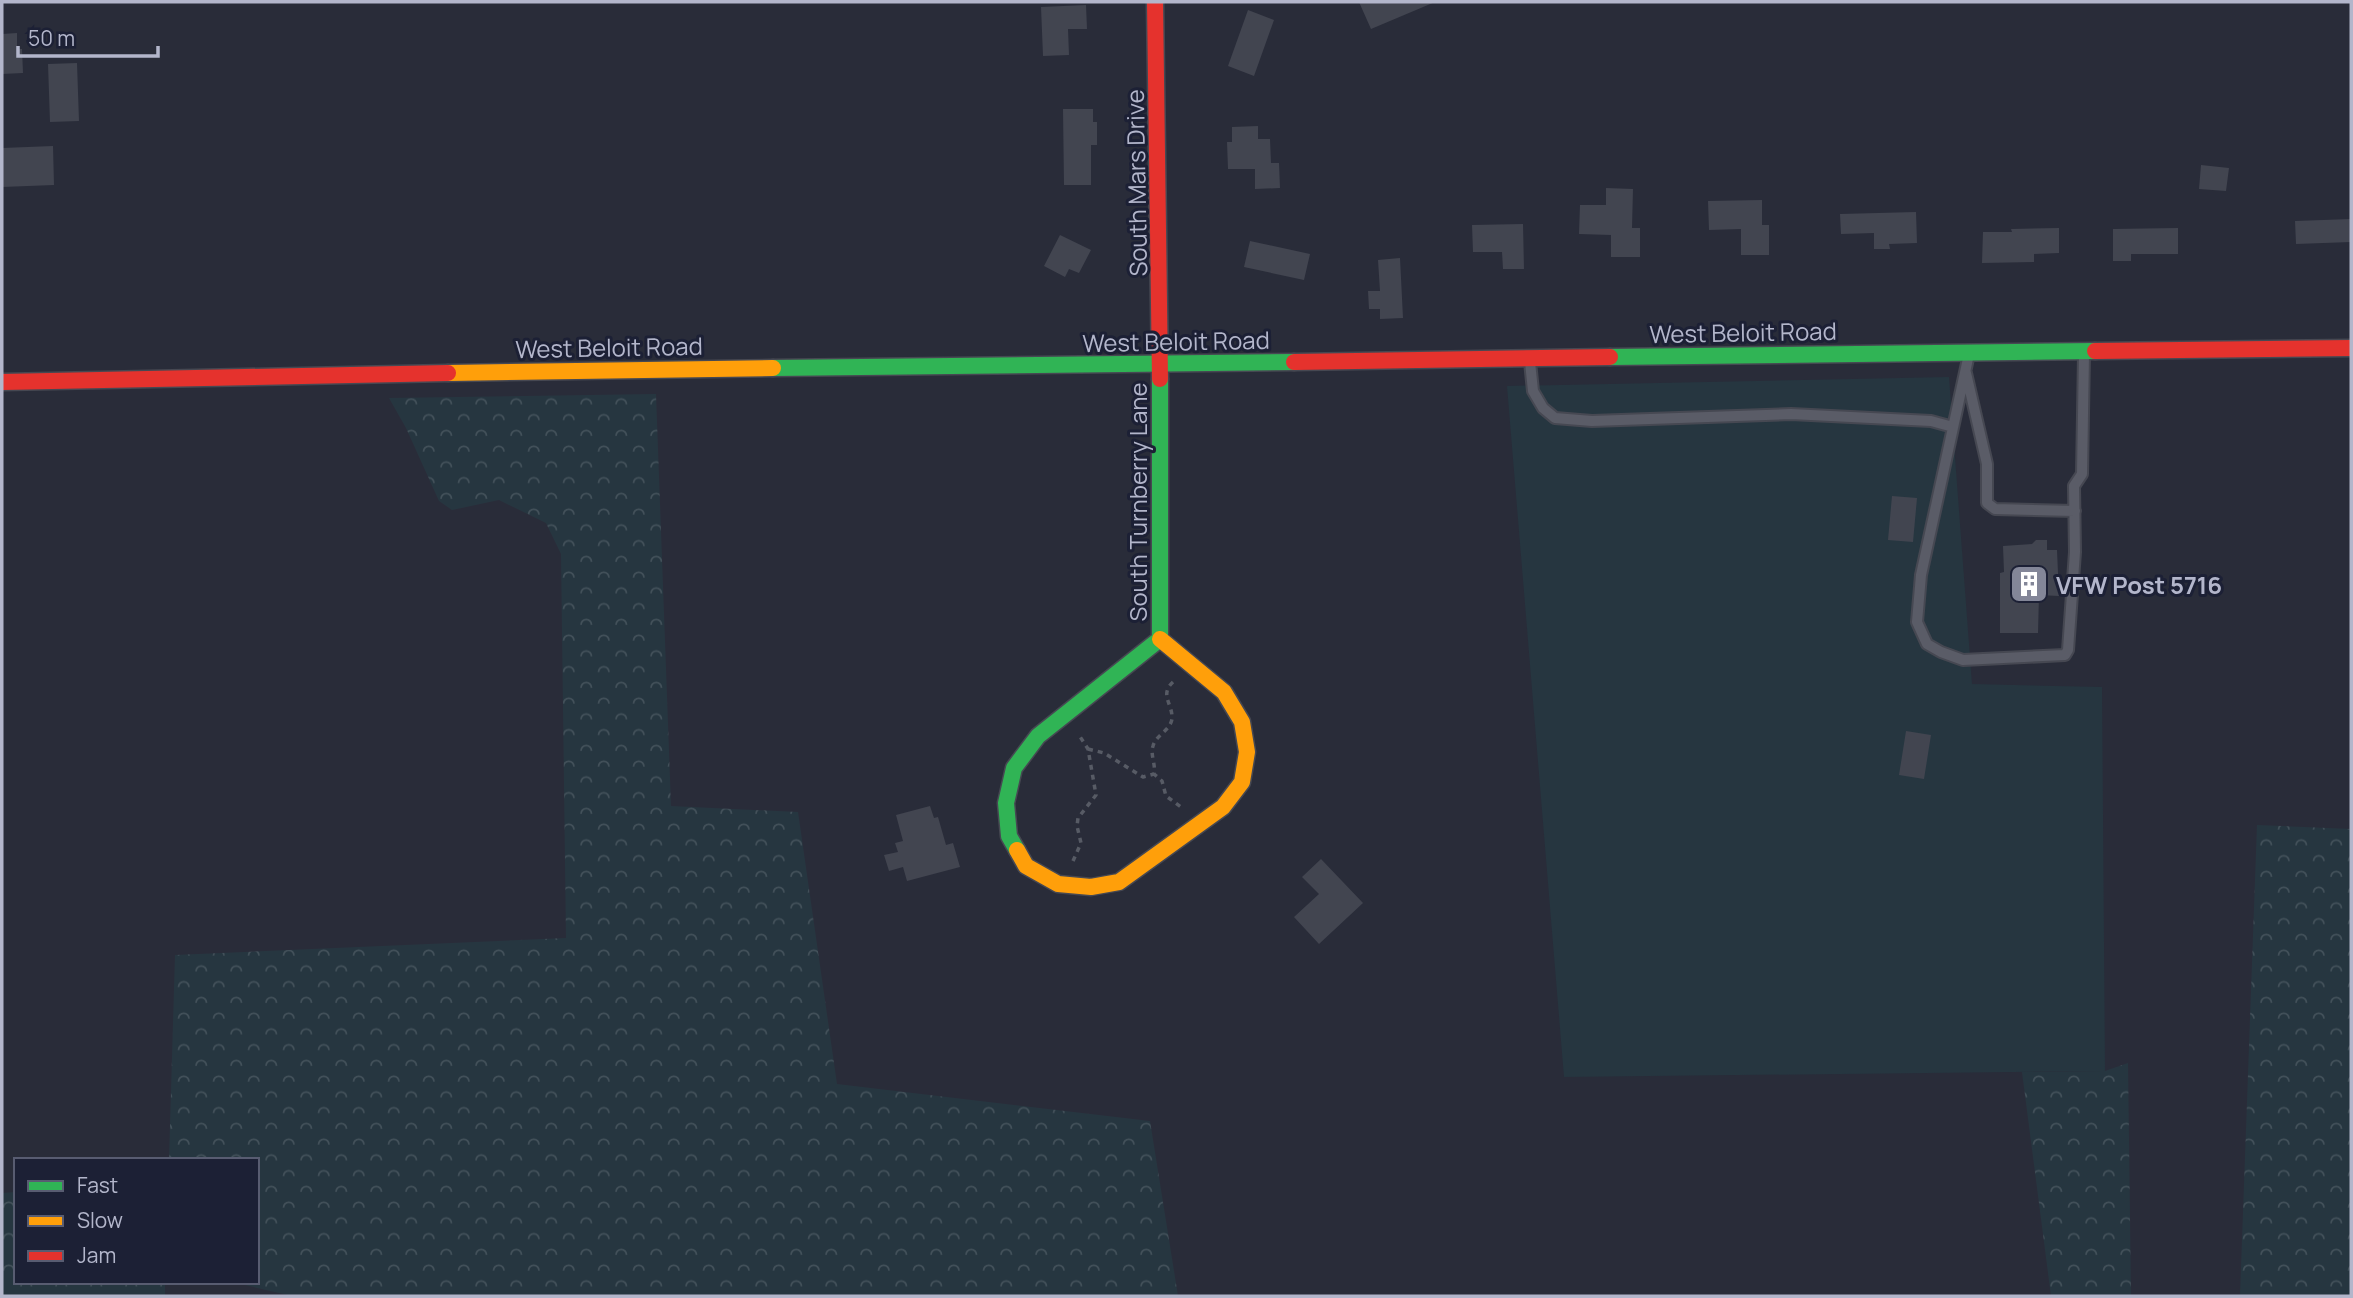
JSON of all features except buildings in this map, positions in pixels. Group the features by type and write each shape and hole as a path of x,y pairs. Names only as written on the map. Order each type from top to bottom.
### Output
{"main road":[{"name":"South Mars Drive","path":"1155,2 1160,364"},
{"name":"West Beloit Road","path":"2,382 569,370 2351,348"},
{"name":"South Turnberry Lane","path":"1160,364 1160,639"},
{"name":"South Turnberry Lane","path":"1160,639 1224,692 1242,722 1247,752 1242,782 1223,807 1119,882 1091,887 1058,884 1026,866 1009,836 1006,803 1014,768 1038,736 1160,639"}],"lane":[{"path":"1970,352 1921,575 1917,622 1927,644 1963,660 2065,655 2068,650 2074,574 2074,486 2082,474 2084,351"},
{"path":"1530,359 1533,391 1543,408 1555,418 1592,421 1791,414 1931,421 1953,427"},
{"path":"1966,370 1987,464 1986,503 1995,509 2075,511"}],"path":[{"path":"1154,774 1156,764 1152,751 1153,743 1171,724 1167,687 1178,677 1184,658"},
{"path":"1058,720 1078,732 1088,748 1096,795 1078,818 1080,848 1075,853 1070,885"},
{"path":"1088,748 1104,753 1143,776 1154,774"},
{"path":"1154,774 1162,781 1166,796 1172,803 1185,809 1197,825"}],"green space":[{"path":"1949,377 1972,684 2102,687 2105,1071 1564,1077 1507,386"},
{"path":"656,394 671,806 798,812 837,1084 1150,1121 1178,1296 292,1296 241,1284 259,1284 259,1158 169,1158 175,955 566,938 561,554 546,523 499,500 452,510 439,501 406,428 389,398"},
{"path":"2257,825 2351,829 2351,1296 2240,1296"},
{"path":"2128,1063 2131,1296 2051,1296 2022,1072 2105,1071"},
{"path":"14,1192 14,1284 165,1284 165,1296 2,1296 2,1193"}],"traffic: fast":[{"path":"1610,357 2095,351"},
{"path":"773,368 1294,362"},
{"path":"1160,379 1160,639"},
{"path":"1017,850 1009,836 1006,803 1014,768 1038,736 1160,639"}],"traffic: slow":[{"path":"448,373 773,368"},
{"path":"1017,850 1026,866 1058,884 1091,887 1119,882 1223,807 1242,782 1247,752 1242,722 1224,692 1160,639"}],"traffic: jam":[{"path":"1155,2 1160,379"},
{"path":"2095,351 2351,348"},
{"path":"1294,362 1610,357"},
{"path":"2,382 448,373"}],"place":[{"name":"VFW Post 5716","path":"2029,584"}]}
